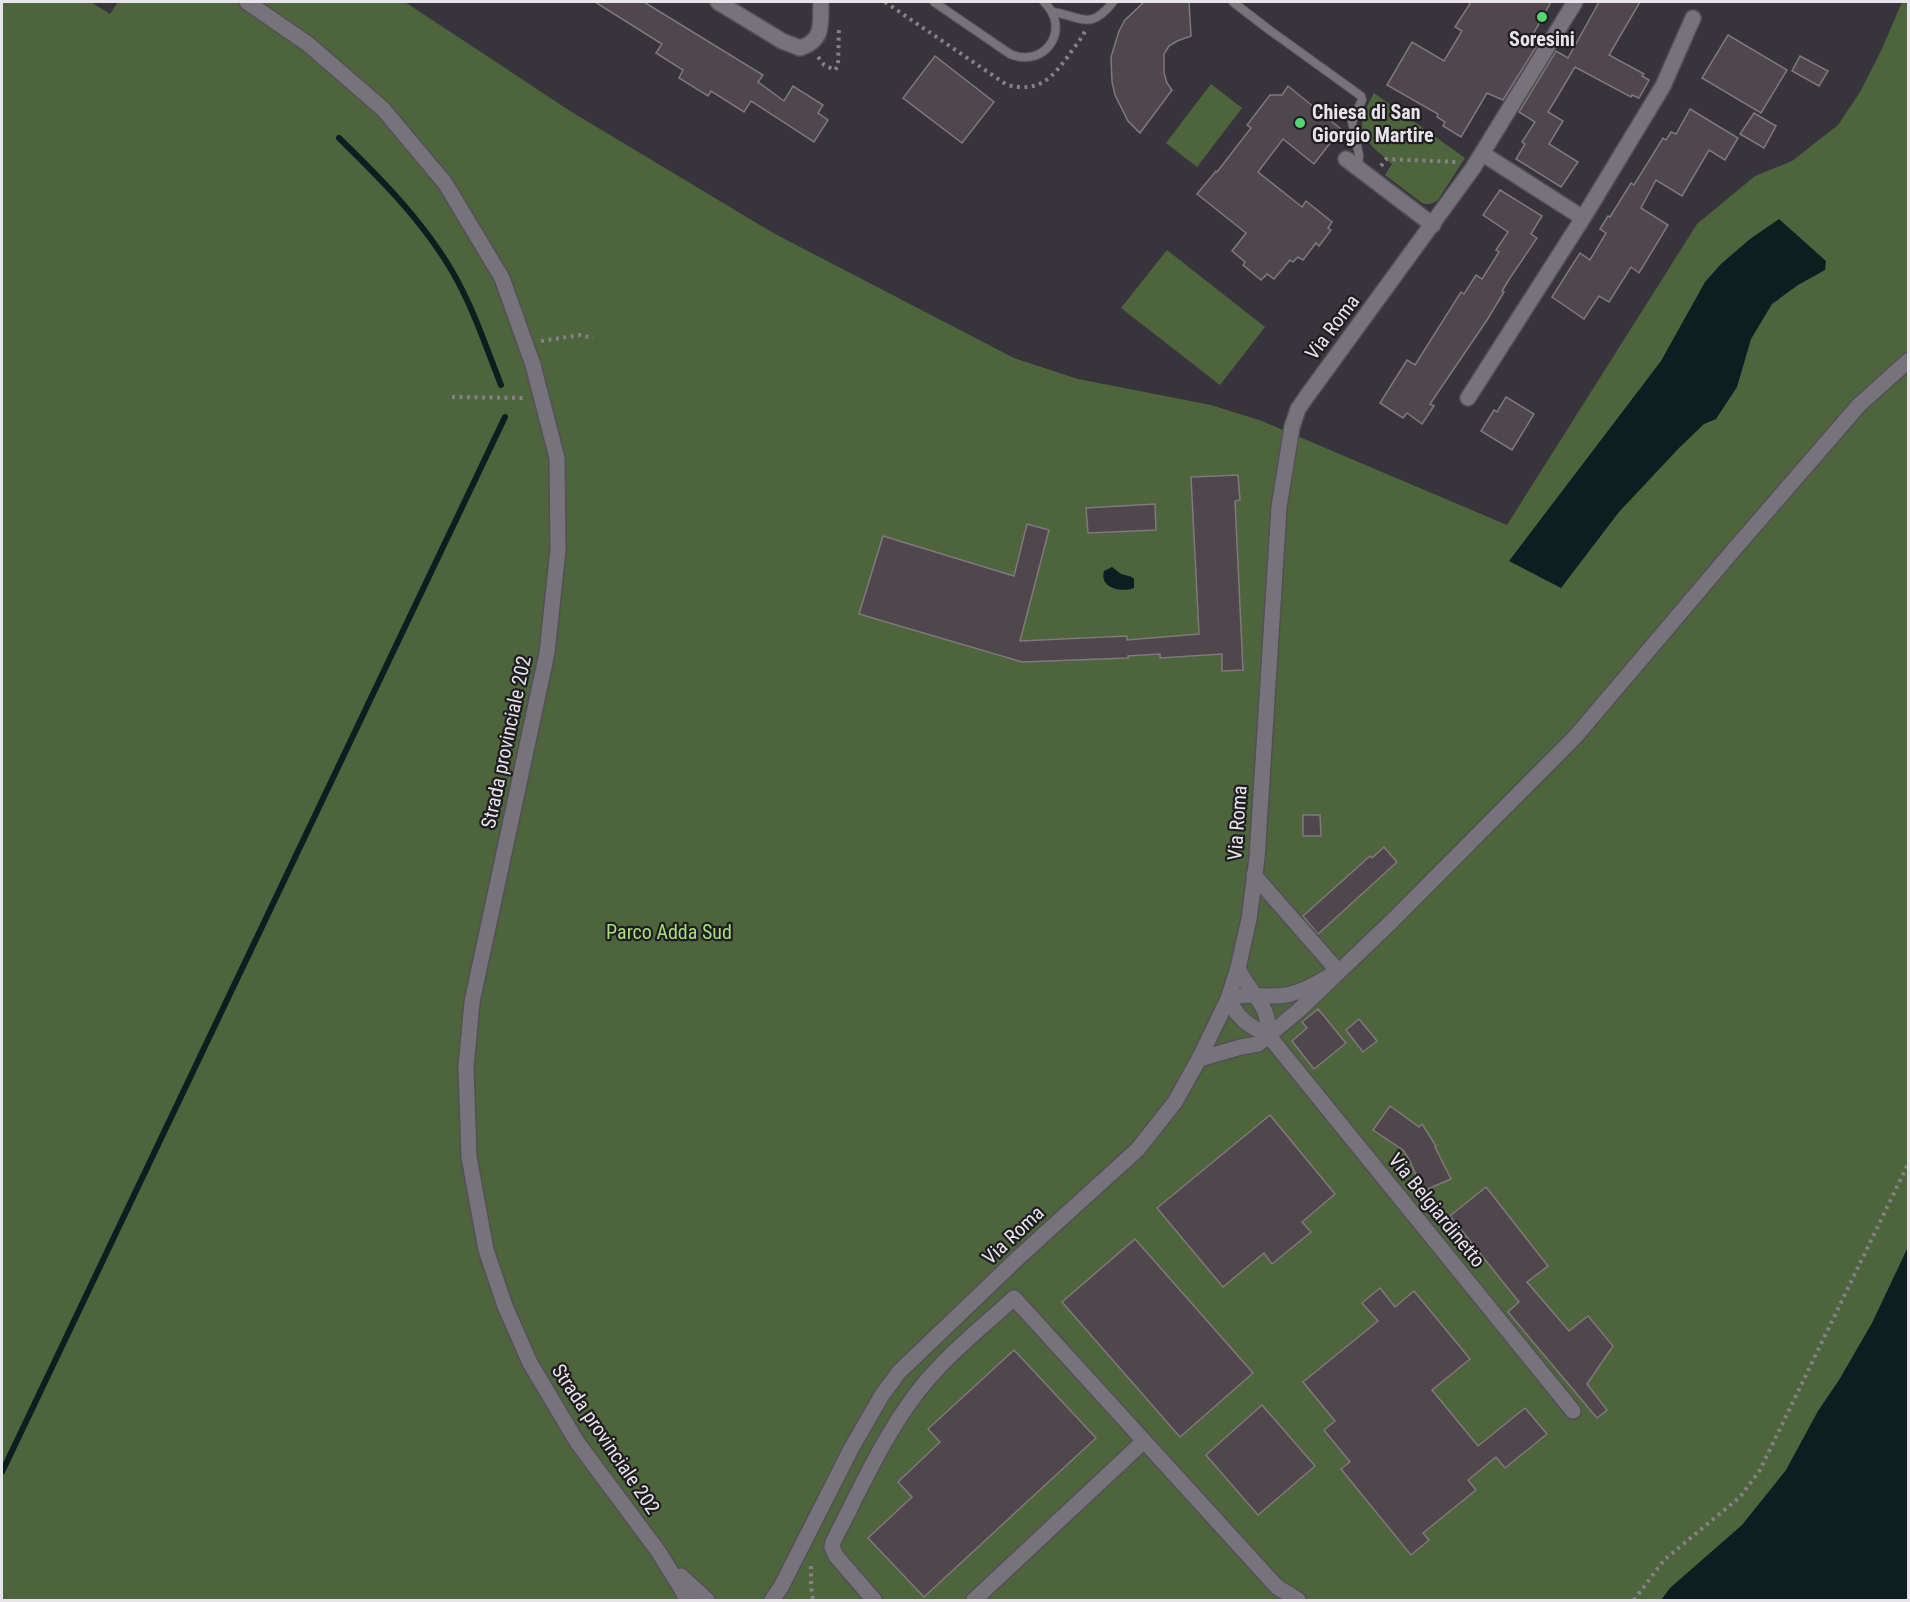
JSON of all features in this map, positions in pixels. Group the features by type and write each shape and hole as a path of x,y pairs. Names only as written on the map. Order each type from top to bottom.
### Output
{"street":[{"name":"Strada provinciale 202","path":"247,2 308,44 383,109 445,183 502,278 541,397 557,458 558,550 547,653 472,1002 466,1067 469,1157 486,1250 505,1306 530,1363 577,1442 658,1551 687,1600"},
{"path":"718,2 782,41 800,48 814,42 818,36 821,2"},
{"name":"Via Roma","path":"772,1600 781,1587 851,1449 882,1395 899,1372 1138,1149 1175,1102 1199,1059 1228,999 1238,968 1248,919 1254,875 1279,507 1292,427 1298,409 1483,154 1575,2"},
{"path":"1468,398 1664,86 1693,18"},
{"path":"1483,154 1583,218"},
{"path":"1352,164 1433,225"},
{"path":"1199,1059 1258,1044 1298,1011 1390,923 1576,736 1851,414 1908,361"},
{"path":"1254,875 1338,972"},
{"path":"1238,968 1244,982 1267,1014 1268,1035"},
{"path":"1268,1035 1247,1025 1228,999 1243,994 1275,996 1292,994 1338,972"},
{"name":"Via Belgiardinetto","path":"1268,1035 1573,1411"},
{"path":"874,1600 836,1556 833,1551 833,1542 899,1418 917,1392 948,1358 1014,1298 1277,1587 1298,1600"},
{"path":"974,1600 1144,1441"},
{"name":"Strada provinciale 202","path":"658,1551 694,1590 707,1600"},
{"name":"Via Roma","path":"787,1573 787,1600"}],"lane":[{"path":"934,2 1010,54 1023,57 1043,51 1053,39 1056,20 1053,12 1044,2"},
{"path":"1053,12 1089,20 1100,17 1113,2"},
{"path":"1233,2 1361,96 1362,100 1352,122 1359,155 1352,164"}],"path":[{"path":"1371,178 1386,159 1462,162 1473,168"},
{"path":"525,344 564,336 580,335 593,338"},
{"path":"452,397 541,397"},
{"path":"1634,1600 1664,1560 1740,1497 1760,1470 1908,1164"}],"green space":[{"name":"Parco Adda Sud","path":"2,2 91,2 110,14 118,2 405,2 570,111 775,234 1014,358 1078,379 1211,405 1262,421 1507,525 1697,224 1755,176 1792,161 1838,125 1860,92 1902,2 1908,2 1908,1600 2,1600"},
{"path":"1211,84 1242,108 1197,167 1166,143"},
{"path":"1374,93 1465,158 1438,200 1429,204 1422,203 1385,175 1392,164 1367,140 1362,126 1367,106"},
{"path":"1167,250 1265,327 1220,385 1121,308"}],"shaded area":[{"path":"1779,219 1826,261 1825,270 1798,285 1772,304 1751,339 1737,387 1716,419 1704,424 1619,512 1561,588 1509,561 1661,361 1705,282 1721,264 1750,239"},
{"path":"1112,567 1121,574 1132,577 1134,588 1123,590 1108,585 1103,577 1104,571"},
{"path":"1908,1247 1908,1600 1661,1600 1670,1588 1742,1525 1786,1470 1818,1411 1872,1323"}],"building":[{"path":"595,2 644,2 763,75 758,82 784,101 793,86 823,105 818,113 828,120 814,142 751,101 744,112 711,91 708,96 679,78 683,70 656,53 662,44"},
{"path":"1144,2 1189,2 1191,36 1169,46 1164,54 1164,73 1172,90 1140,133 1128,121 1115,95 1111,57 1125,20"},
{"path":"1471,2 1551,2 1531,38 1539,42 1503,100 1487,93 1461,137 1443,126 1445,122 1437,117 1438,114 1387,85 1412,42 1444,61 1462,31 1455,27"},
{"path":"1599,2 1640,2 1609,55 1644,74 1642,76 1649,80 1639,98 1632,95 1631,97 1575,67 1548,112 1563,121 1549,144 1578,162 1561,187 1516,159 1525,144 1522,142 1535,122 1519,112 1556,51 1568,58"},
{"path":"1728,35 1787,70 1761,113 1702,78"},
{"path":"935,56 994,102 962,143 903,98"},
{"path":"1800,56 1828,71 1819,86 1792,71"},
{"path":"1288,86 1341,129 1314,164 1283,139 1258,172 1302,207 1306,201 1332,222 1328,228 1331,230 1319,246 1316,243 1303,260 1298,257 1293,262 1290,260 1274,279 1267,274 1261,280 1243,265 1245,262 1232,251 1246,233 1197,194 1251,128 1247,125 1270,95 1282,95"},
{"path":"1690,109 1738,138 1725,160 1709,150 1682,196 1656,180 1641,208 1668,225 1639,273 1631,267 1609,302 1599,296 1584,319 1552,297 1580,253 1590,260 1606,233 1600,229 1608,216 1610,217 1631,183 1634,185 1663,138 1666,140 1671,132 1676,134"},
{"path":"1754,113 1776,126 1764,148 1740,134"},
{"path":"1500,190 1542,216 1531,234 1537,238 1502,291 1504,292 1487,320 1430,404 1434,406 1422,424 1407,413 1403,418 1380,403 1407,360 1415,365 1461,292 1464,294 1476,275 1482,279 1499,252 1496,250 1508,232 1483,215"},
{"path":"1506,397 1534,414 1512,450 1481,431 1494,410 1497,412"},
{"path":"1238,475 1240,500 1235,501 1243,670 1222,671 1222,654 1160,658 1160,654 1128,656 1128,658 1022,662 859,614 883,536 1014,576 1027,524 1049,530 1020,641 1127,636 1127,640 1199,634 1191,477"},
{"path":"1155,504 1156,530 1088,533 1086,508"},
{"path":"1303,815 1320,815 1321,836 1303,836"},
{"path":"1384,847 1397,862 1318,934 1303,916 1370,856 1372,858"},
{"path":"1318,1009 1346,1043 1314,1069 1292,1041 1307,1028 1302,1022"},
{"path":"1359,1019 1377,1041 1363,1052 1346,1030"},
{"path":"1390,1106 1419,1127 1422,1124 1436,1146 1451,1179 1423,1191 1403,1150 1373,1130"},
{"path":"1270,1115 1335,1194 1302,1222 1311,1232 1272,1264 1264,1253 1223,1287 1157,1208"},
{"path":"1486,1187 1548,1266 1527,1282 1569,1331 1588,1316 1613,1346 1587,1384 1607,1410 1597,1418 1508,1312 1519,1302 1450,1216"},
{"path":"1135,1239 1253,1373 1180,1437 1062,1302"},
{"path":"1380,1288 1395,1307 1414,1291 1470,1359 1432,1390 1478,1446 1525,1408 1547,1434 1505,1468 1496,1457 1468,1480 1476,1490 1423,1533 1429,1540 1411,1555 1341,1469 1350,1462 1324,1430 1335,1421 1303,1382 1378,1321 1362,1303"},
{"path":"1014,1350 1096,1438 924,1597 868,1538 912,1497 898,1482 940,1442 928,1429"},
{"path":"1262,1405 1315,1466 1258,1515 1206,1455"}],"waterway":[{"path":"339,138 400,201 440,252 452,271 479,327 501,385"},
{"path":"2,1472 505,417"}],"place":[{"name":"Soresini","path":"1542,17"},
{"name":"Chiesa di San Giorgio Martire","path":"1300,123"}]}
